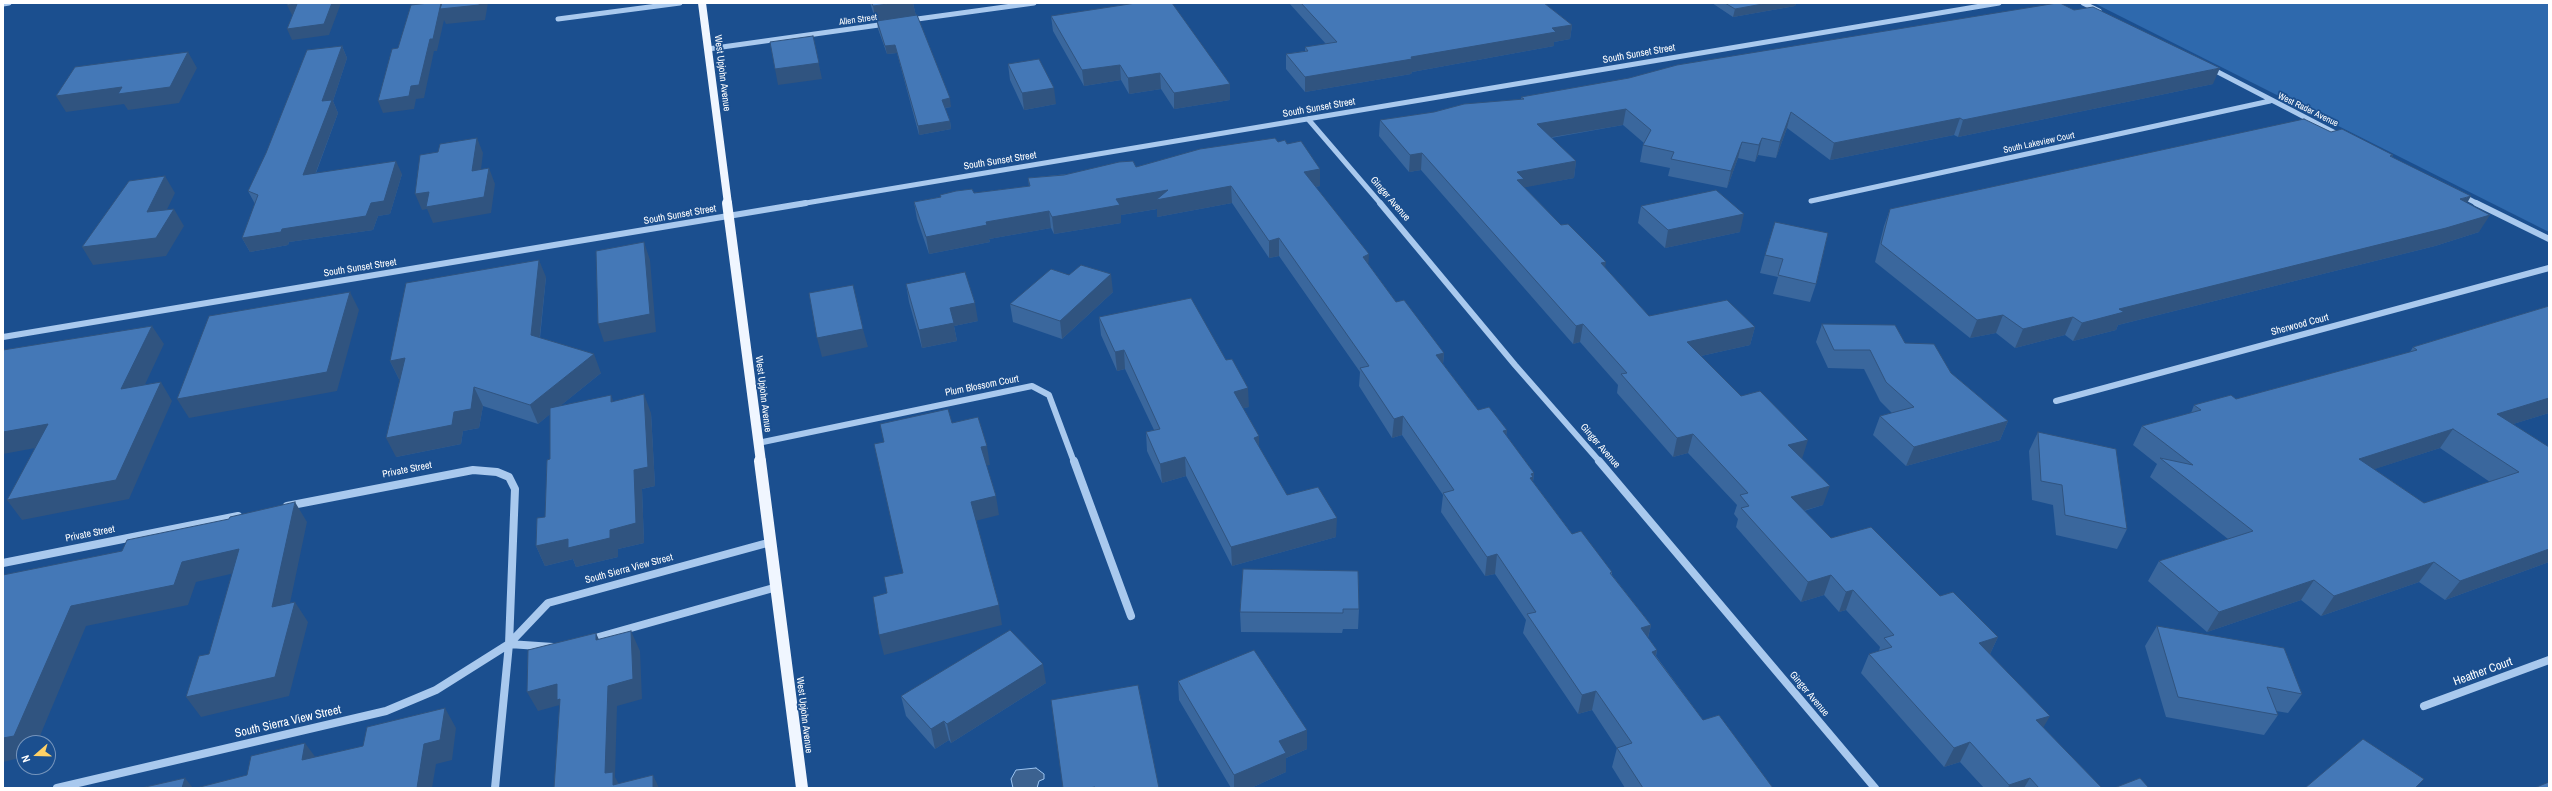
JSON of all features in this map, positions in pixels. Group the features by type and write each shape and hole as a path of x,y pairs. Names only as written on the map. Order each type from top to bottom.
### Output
{"main road":[{"name":"West Upjohn Avenue","path":"702,3 802,788"}],"street":[{"path":"3,4 9,3"},
{"path":"558,19 680,3"},
{"path":"901,22 1034,3"},
{"name":"South Sunset Street","path":"3,337 1999,3"},
{"path":"2083,3 2106,14"},
{"name":"Allen Street","path":"708,49 893,23"},
{"name":"West Rader Avenue","path":"2208,67 2270,101 2349,140"},
{"name":"South Lakeview Court","path":"1811,201 2270,101"},
{"name":"Ginger Avenue","path":"1308,119 1449,283 1515,366 1643,511 1875,788"},
{"path":"2456,193 2549,239"},
{"name":"Sherwood Court","path":"2056,401 2549,268"},
{"name":"Plum Blossom Court","path":"758,443 1032,386 1049,395 1131,616"},
{"name":"Private Street","path":"282,507 473,470 498,472 509,478 515,489 509,644 495,788"},
{"name":"Private Street","path":"3,563 243,514"},
{"name":"South Sierra View Street","path":"58,788 386,711 436,690 509,644 548,603 771,542"},
{"path":"580,642 777,587"},
{"path":"509,644 557,648 565,646"},
{"name":"Heather Court","path":"2424,706 2549,660"}],"shaded area":[{"path":"2094,3 2549,3 2549,232"},
{"path":"1036,768 1044,774 1044,779 1039,781 1037,788 1013,788 1011,779 1016,770"}],"building":[{"path":"288,3 332,3 324,24 287,29 297,4 287,5"},
{"path":"441,3 433,39 430,39 419,85 411,86 409,96 378,101 392,49 398,48 411,5"},
{"path":"442,3 480,3 479,5 440,9"},
{"path":"872,3 895,3 873,6"},
{"path":"1136,3 1172,3 1230,84 1174,93 1160,73 1128,78 1120,65 1082,70 1051,16"},
{"path":"1301,3 1544,3 1572,25 1552,28 1556,32 1305,77 1286,54 1308,51 1305,47 1337,42"},
{"path":"1725,3 1768,3 1735,9"},
{"path":"2057,3 2074,10 2093,7 2220,68 1963,120 1960,118 1834,143 1791,112 1780,142 1762,138 1759,145 1742,142 1731,171 1671,159 1674,152 1643,145 1651,130 1626,109 1537,124 1576,161 1517,172 1524,179 1517,180 1561,225 1568,224 1606,262 1601,263 1649,316 1727,300 1755,327 1687,342 1741,396 1760,391 1808,440 1788,445 1830,486 1791,497 1831,538 1871,527 1940,596 1953,592 1998,637 1979,643 2050,716 2036,720 2102,788 2039,788 2030,778 2009,785 1970,742 1954,748 1869,654 1892,647 1884,638 1894,635 1853,590 1846,592 1831,575 1808,582 1741,508 1749,506 1740,495 1748,493 1693,434 1677,438 1621,374 1627,373 1583,324 1576,326 1422,153 1410,155 1380,120 1434,112 1464,104 1524,99 1521,97 1629,78 1677,65"},
{"path":"917,15 950,98 942,100 950,121 918,126 895,45 885,46 877,21"},
{"path":"813,36 819,63 775,69 770,42"},
{"path":"342,46 322,101 332,100 303,175 396,161 384,201 371,203 366,216 282,229 281,232 242,238 258,195 248,191 266,153 307,50"},
{"path":"188,52 170,87 118,94 122,87 56,96 75,67"},
{"path":"1039,59 1054,88 1022,93 1008,64"},
{"path":"2304,119 2331,132 2342,129 2393,155 2390,156 2471,196 2460,199 2490,215 2446,228 2119,309 2124,312 2082,323 2073,317 2023,329 2003,315 1977,320 1881,244 1890,209"},
{"path":"477,138 472,171 489,168 484,197 426,207 429,192 415,194 420,155 438,152 440,144"},
{"path":"1275,138 1278,142 1285,140 1287,144 1301,141 1320,169 1304,172 1369,254 1363,257 1396,302 1404,300 1444,353 1436,355 1478,410 1489,407 1507,430 1503,431 1534,473 1531,474 1533,477 1530,478 1572,534 1581,531 1612,572 1610,573 1651,625 1641,628 1657,650 1652,652 1703,720 1719,715 1773,788 1643,788 1617,748 1632,743 1596,691 1582,695 1527,614 1536,612 1497,554 1487,557 1443,493 1454,490 1403,416 1394,419 1360,368 1369,366 1279,238 1269,241 1231,186 1156,200 1168,190 1116,199 1120,205 1052,217 1049,211 986,222 987,225 926,237 914,202 941,197 940,195 956,191 972,189 974,193 1030,186 1028,178 1064,175 1119,162 1133,161 1136,167 1200,149"},
{"path":"165,176 147,212 174,209 156,238 82,247 129,181"},
{"path":"1716,190 1744,214 1668,230 1641,206"},
{"path":"1775,222 1828,233 1816,284 1778,275 1783,259 1765,255"},
{"path":"644,242 650,314 598,324 596,251"},
{"path":"539,260 531,335 594,354 530,405 474,387 471,409 454,412 452,425 386,438 405,358 390,361 406,283"},
{"path":"1081,265 1111,274 1060,321 1010,304 1051,269 1069,275"},
{"path":"965,272 975,303 950,308 954,323 919,330 906,284"},
{"path":"853,285 863,329 817,338 809,293"},
{"path":"350,292 327,372 177,399 209,316"},
{"path":"1191,298 1226,360 1232,359 1248,388 1234,392 1259,436 1254,438 1287,495 1318,487 1337,518 1231,547 1185,457 1160,464 1146,432 1160,429 1124,350 1115,352 1099,317"},
{"path":"2549,306 2549,398 2497,414 2549,447 2549,549 2460,581 2434,562 2334,596 2314,580 2219,612 2159,561 2253,531 2160,458 2193,465 2142,426 2201,410 2194,405 2231,395 2236,399 2417,350 2413,347","holes":["2453,429 2519,472 2424,503 2359,459"]},
{"path":"1822,324 1895,325 1905,343 1934,344 1951,373 2008,421 1914,447 1880,416 1914,407 1886,382 1870,350 1834,350"},
{"path":"152,326 121,389 161,382 116,480 7,500 48,424 3,432 3,350"},
{"path":"644,394 648,467 634,470 636,523 610,530 610,538 568,548 568,539 536,546 537,518 545,517 547,460 550,459 550,408 611,395 611,402"},
{"path":"948,409 952,423 978,417 987,446 981,447 996,496 971,502 999,605 879,635 873,597 887,593 884,577 903,573 874,444 884,442 880,424"},
{"path":"2038,432 2116,449 2127,529 2065,515 2062,485 2041,481"},
{"path":"295,502 272,607 295,602 275,677 186,697 199,656 209,654 239,549 182,562 174,585 71,606 14,736 3,738 3,575 122,551 127,540 229,519 230,517"},
{"path":"1243,569 1358,571 1359,609 1343,609 1343,613 1240,612"},
{"path":"2157,626 2284,648 2302,694 2267,687 2278,715 2178,697"},
{"path":"1010,630 1043,664 947,724 944,721 931,729 901,696"},
{"path":"631,631 633,679 608,686 605,773 613,772 613,785 653,775 653,788 554,788 560,699 557,700 557,684 527,692 528,650 596,633 596,640"},
{"path":"1254,650 1307,730 1279,741 1286,753 1234,775 1178,681"},
{"path":"1138,685 1159,788 1063,788 1051,700"},
{"path":"445,708 440,740 424,744 417,788 196,788 247,775 251,756 305,743 302,760 363,746 367,727"},
{"path":"2363,739 2424,779 2415,788 2305,788"},
{"path":"185,778 182,788 141,788"},
{"path":"2140,778 2149,788 2114,788"},
{"path":"2549,782 2549,788 2534,788"}]}
